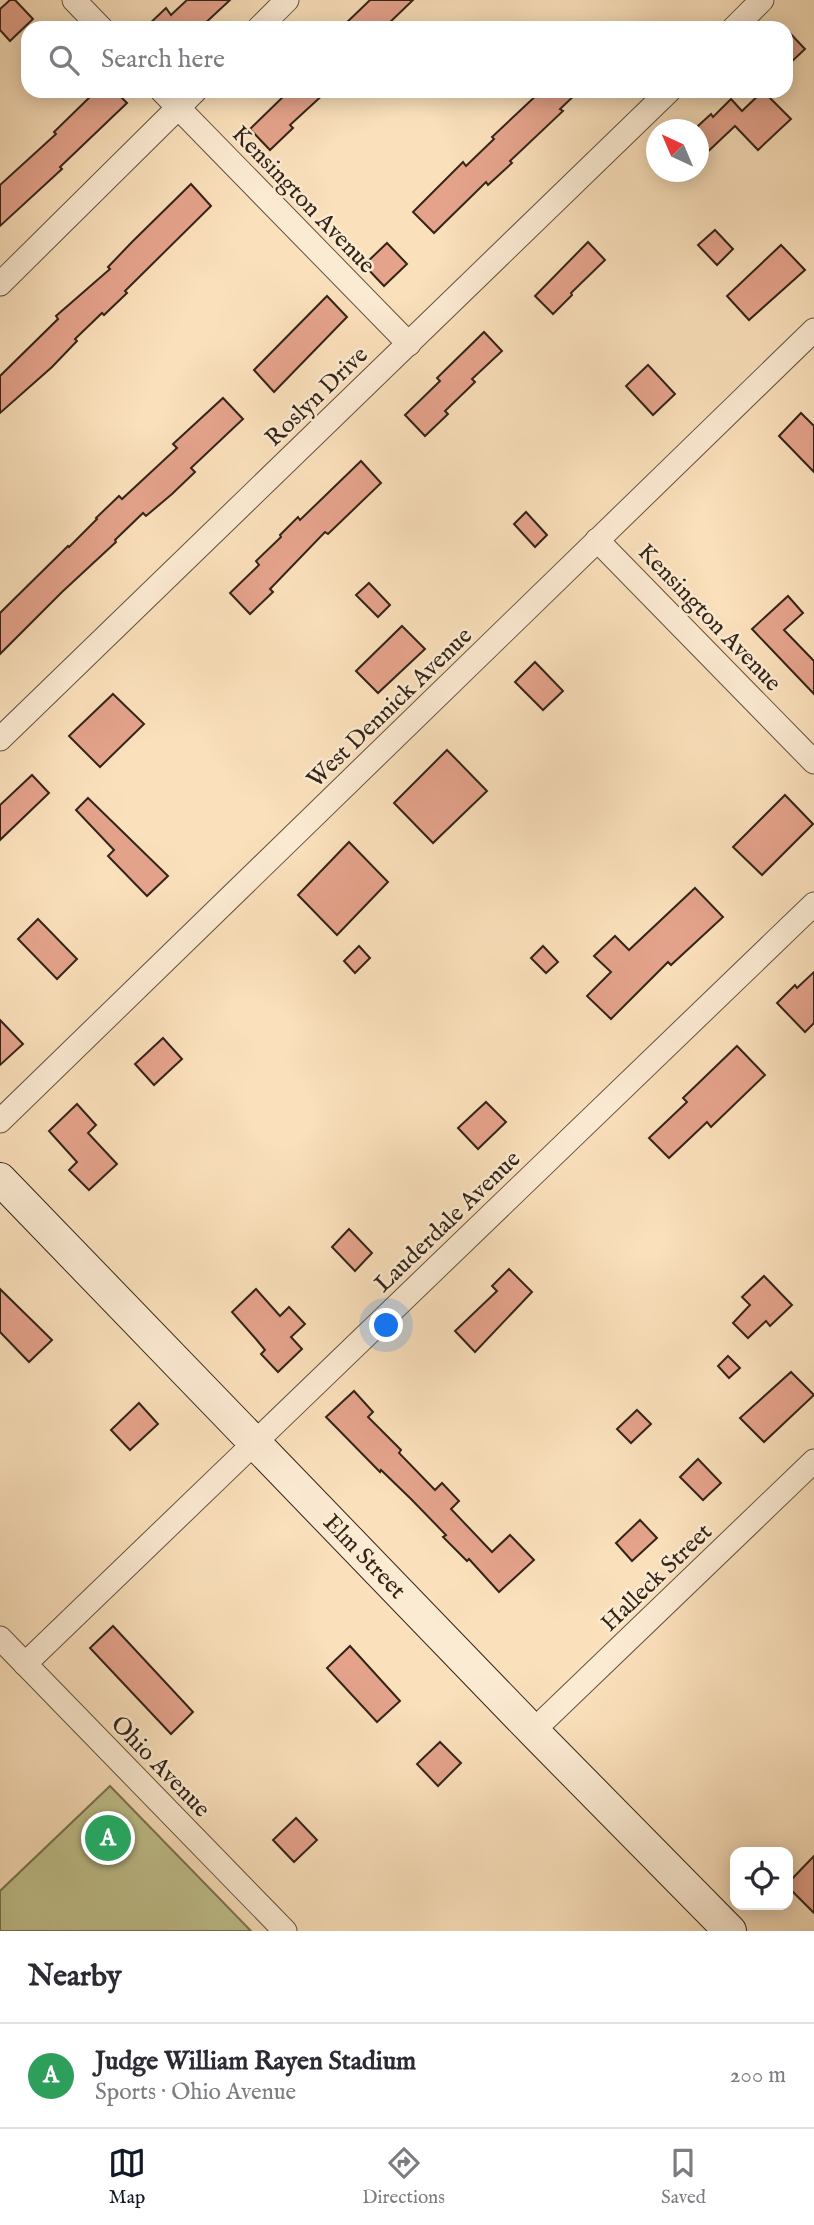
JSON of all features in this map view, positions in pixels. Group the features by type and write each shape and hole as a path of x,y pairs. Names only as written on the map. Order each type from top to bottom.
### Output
{"street":[{"path":"74,0 94,21"},
{"path":"266,21 287,0"},
{"path":"741,21 762,0"},
{"name":"Kensington Avenue","path":"169,98 408,344"},
{"path":"0,284 188,98"},
{"name":"Roslyn Drive","path":"0,739 662,98"},
{"name":"West Dennick Avenue","path":"0,1121 814,330"},
{"name":"Kensington Avenue","path":"597,540 814,762"},
{"name":"Lauderdale Avenue","path":"25,1664 814,904"},
{"name":"Elm Street","path":"0,1180 730,1931"},
{"name":"Halleck Street","path":"533,1731 814,1461"},
{"name":"Ohio Avenue","path":"0,1638 285,1931"}],"green space":[{"path":"110,1786 251,1931 0,1931 0,1891"}],"building":[{"path":"10,0 15,0 33,19 21,21 21,30 10,41 0,30 0,9"},
{"path":"187,0 230,0 208,21 152,21 166,8 171,15"},
{"path":"370,0 413,0 391,21 348,21"},
{"path":"793,36 805,49 793,60"},
{"path":"89,98 122,98 127,103 60,167 62,169 0,226 0,185 56,134 54,132"},
{"path":"282,98 319,98 290,125 293,128 270,150 250,129"},
{"path":"534,98 572,98 560,109 563,111 510,161 512,163 488,185 486,182 434,233 413,212 463,162 466,166 494,139 492,137"},
{"path":"756,98 770,98 791,119 758,150 735,126 709,151 709,119 706,119 711,114 713,117 731,99 742,111"},
{"path":"191,184 211,206 125,291 127,293 75,339 77,341 52,367 0,413 0,376 58,319 56,316 110,269 108,267"},
{"path":"715,230 733,249 717,265 698,245"},
{"path":"588,242 605,260 553,314 535,296"},
{"path":"387,243 407,264 384,286 364,265"},
{"path":"781,245 805,270 749,320 727,296"},
{"path":"327,296 347,317 274,392 254,370"},
{"path":"484,332 502,351 472,379 475,382 445,411 448,414 425,436 405,415 440,381 437,378"},
{"path":"648,365 675,394 653,415 626,386"},
{"path":"223,398 243,419 191,468 195,472 146,516 143,513 0,654 0,613 119,496 122,499 177,448 173,444"},
{"path":"801,413 814,426 814,472 779,436"},
{"path":"361,461 381,483 328,534 325,532 270,589 273,592 250,614 230,593 259,565 256,561 280,535 298,517 300,520"},
{"path":"526,512 547,535 535,547 514,524"},
{"path":"369,583 390,605 378,617 356,595"},
{"path":"788,596 803,613 784,630 814,661 814,694 752,629"},
{"path":"402,626 425,649 378,693 356,671"},
{"path":"535,662 563,691 543,710 515,682"},
{"path":"113,694 144,724 100,767 69,736"},
{"path":"447,750 487,791 433,843 394,803"},
{"path":"32,775 49,793 0,840 0,805"},
{"path":"785,795 813,824 762,875 733,847"},
{"path":"88,798 168,876 147,896 108,856 114,850 76,810"},
{"path":"349,842 388,882 337,935 298,895"},
{"path":"695,888 723,917 671,965 668,962 611,1019 587,996 611,972 594,956 615,936 629,950"},
{"path":"38,919 77,959 57,979 18,939"},
{"path":"359,946 370,958 355,973 344,961"},
{"path":"543,946 558,962 546,973 531,958"},
{"path":"814,972 814,1023 805,1032 777,1003 795,985 797,988"},
{"path":"0,1020 23,1044 0,1065"},
{"path":"163,1038 182,1059 154,1085 135,1064"},
{"path":"737,1046 765,1075 711,1127 707,1122 669,1158 649,1138 687,1102 683,1098"},
{"path":"486,1102 506,1122 478,1149 458,1128"},
{"path":"77,1104 96,1125 88,1133 117,1164 89,1190 69,1170 77,1162 49,1131"},
{"path":"349,1229 372,1253 355,1271 332,1247"},
{"path":"509,1269 532,1292 475,1352 455,1331 497,1291 492,1286"},
{"path":"764,1276 792,1305 770,1326 766,1321 748,1338 733,1323 750,1305 742,1297"},
{"path":"0,1289 52,1340 29,1362 0,1332"},
{"path":"256,1289 280,1316 289,1307 305,1324 291,1337 302,1349 278,1372 261,1354 265,1350 232,1312"},
{"path":"728,1356 740,1368 729,1378 718,1366"},
{"path":"791,1372 814,1395 764,1442 740,1418"},
{"path":"354,1391 373,1412 368,1417 401,1450 399,1453 435,1490 442,1483 459,1501 451,1509 492,1552 510,1535 534,1560 499,1592 469,1559 467,1561 443,1537 446,1535 411,1499 326,1417"},
{"path":"139,1403 158,1424 130,1450 111,1430"},
{"path":"637,1410 651,1424 631,1443 617,1429"},
{"path":"698,1459 721,1483 703,1500 680,1477"},
{"path":"640,1520 657,1538 632,1561 616,1543"},
{"path":"113,1626 193,1712 171,1734 90,1648"},
{"path":"350,1646 400,1701 377,1722 327,1668"},
{"path":"440,1742 461,1763 438,1786 417,1764"},
{"path":"296,1818 317,1840 294,1862 273,1840"},
{"path":"814,1856 814,1913 793,1892 793,1878"}],"place":[{"name":"Judge William Rayen Stadium","path":"108,1838"}]}
